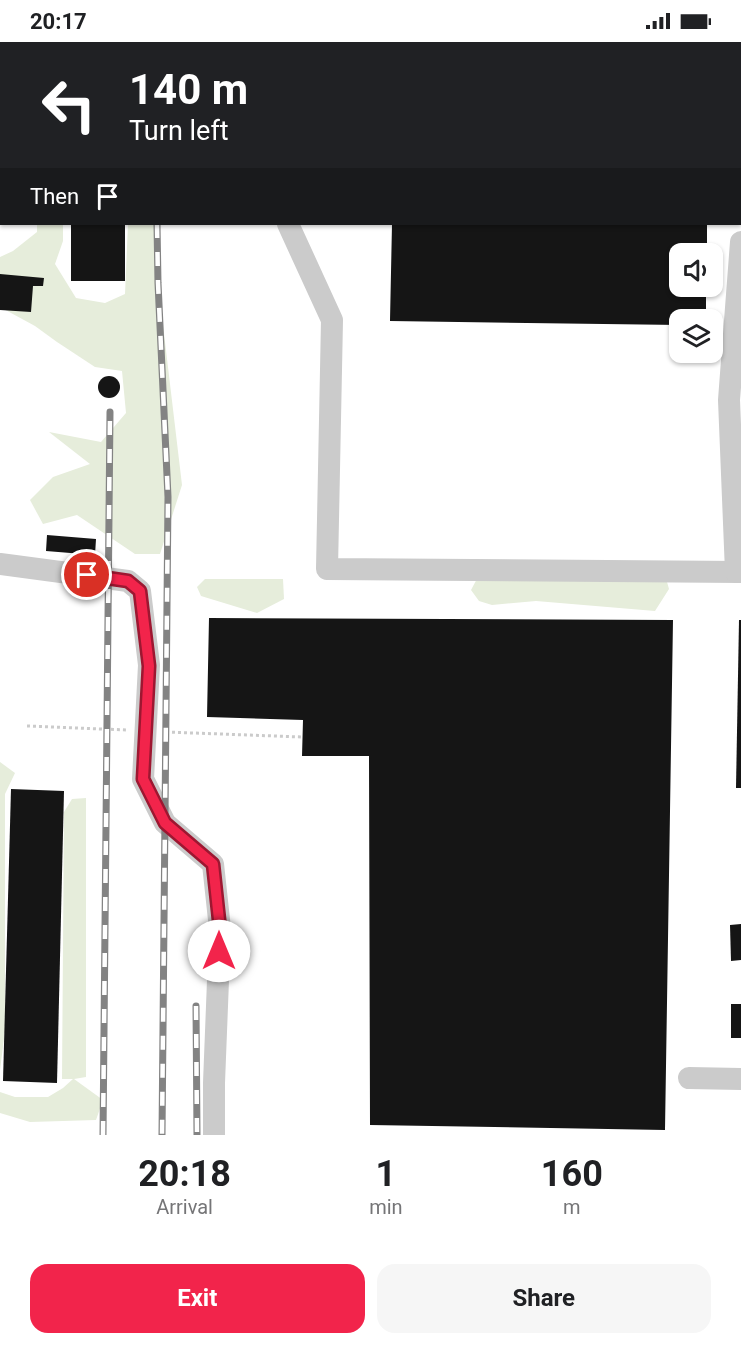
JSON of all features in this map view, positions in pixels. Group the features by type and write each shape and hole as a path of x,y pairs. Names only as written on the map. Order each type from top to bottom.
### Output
{"lane":[{"path":"288,225 332,320 327,569 738,572 729,400 737,342 741,242"},
{"path":"0,564 128,581 140,591 149,666 143,779 165,823 213,864 220,929 214,1135"},
{"path":"689,1078 741,1079"}],"green space":[{"path":"37,225 63,225 63,241 55,264 76,298 105,303 125,294 128,225 157,225 158,283 182,485 160,554 135,554 77,515 43,524 30,500 53,477 90,464 49,432 101,442 126,413 122,371 95,367 35,326 0,307 0,257 13,251 37,232"},
{"path":"664,571 669,589 655,611 536,601 492,605 479,601 471,590 479,575"},
{"path":"205,579 283,579 284,599 257,613 201,596 197,587"},
{"path":"0,762 15,773 5,794 5,1031 0,1070"},
{"path":"86,798 86,1077 74,1079 103,1100 96,1120 30,1122 0,1113 0,1092 15,1097 48,1097 73,1079 62,1079 64,812 72,799"}],"building":[{"path":"71,225 125,225 125,281 71,281"},
{"path":"392,225 707,225 707,243 669,243 669,297 706,297 706,309 669,309 669,325 390,321"},
{"path":"0,274 44,278 43,286 33,286 31,312 0,310"},
{"path":"109,376 117,379 120,387 117,395 109,398 101,395 98,387 101,379"},
{"path":"47,535 96,539 95,555 46,551"},
{"path":"209,618 673,620 665,1130 370,1125 369,756 302,756 303,720 207,717"},
{"path":"739,620 741,620 741,788 736,788"},
{"path":"11,789 64,791 57,1083 3,1081"},
{"path":"741,924 741,960 731,961 730,925"},
{"path":"731,1004 741,1004 741,1038 731,1038"}],"railway":[{"path":"157,225 168,497 162,1135"},
{"path":"103,1135 110,412"},
{"path":"196,1006 197,1135"}],"route":[{"path":"87,575 128,581 140,591 149,666 143,779 165,823 213,864 220,929 219,951"}]}
